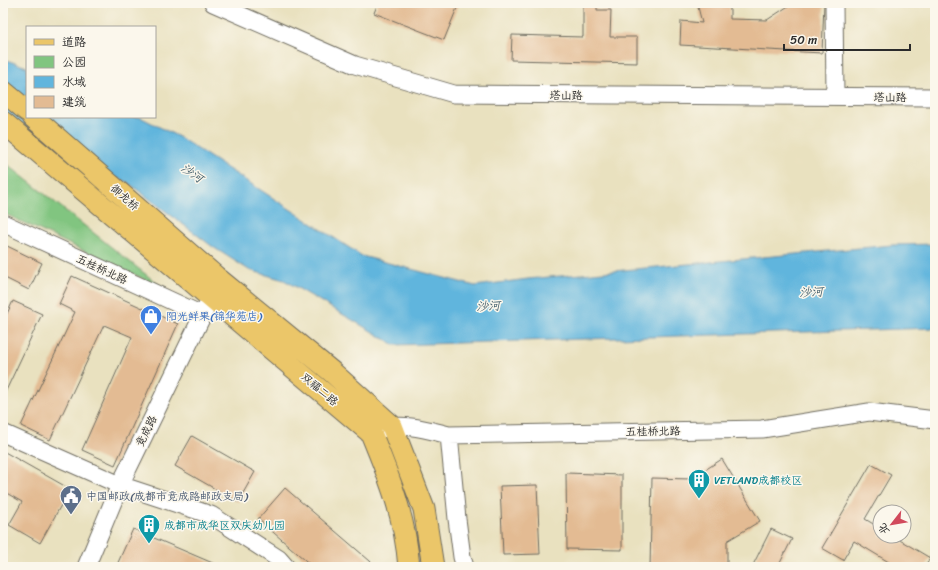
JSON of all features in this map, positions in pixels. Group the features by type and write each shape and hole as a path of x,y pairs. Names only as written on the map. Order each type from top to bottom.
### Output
{"main road":[{"path":"3,90 26,110"},
{"name":"御龙桥","path":"34,118 216,277"},
{"name":"御龙桥","path":"3,122 160,256"},
{"name":"双福二路","path":"160,256 207,306 371,433 393,488 407,539 409,567"},
{"name":"双福二路","path":"216,277 332,372 392,426 424,509 433,567"}],"street":[{"name":"塔山路","path":"213,3 355,65 454,94 935,97"},
{"path":"834,3 835,96"},
{"name":"五桂桥北路","path":"3,223 207,306"},
{"name":"竞成路","path":"86,567 120,485 207,306"},
{"name":"五桂桥北路","path":"371,433 392,426 425,429 449,435 762,429 869,412 935,420"},
{"path":"3,433 120,485 211,515 279,559 286,567"},
{"path":"449,435 457,519 465,567"}],"green space":[{"path":"3,161 163,288 3,213"}],"water":[{"name":"沙河","path":"3,59 26,67 26,118 142,118 179,137 362,256 475,286 528,279 892,245 935,244 935,328 395,345 284,280 249,270 213,247 127,182 3,134"}],"building":[{"path":"378,3 459,3 444,40 374,13"},
{"path":"583,3 597,3 597,10 611,10 610,37 637,37 637,63 511,60 512,35 583,37"},
{"path":"697,3 730,3 730,19 767,20 793,3 824,3 822,53 680,45 681,21 702,23"},
{"path":"3,244 42,263 29,290 3,277"},
{"path":"72,276 178,324 115,465 82,450 132,337 104,325 50,440 21,426 75,312 59,304"},
{"path":"13,301 42,314 3,397 3,322"},
{"path":"192,436 255,472 238,502 175,466"},
{"path":"3,451 70,489 40,543 9,525 22,502 3,491"},
{"name":"VETLAND成都校区","path":"722,459 760,521 727,541 727,567 650,567 652,478 691,479"},
{"path":"871,464 891,475 874,504 872,504 872,507 865,519 872,523 872,544 906,544 930,558 925,567 897,567 854,541 843,560 822,548"},
{"path":"566,473 622,475 622,550 567,549"},
{"path":"537,485 540,554 503,555 500,486"},
{"path":"285,488 377,567 313,567 258,519"},
{"name":"成都市成华区双庆幼儿园","path":"133,529 222,567 116,567"},
{"path":"771,529 792,539 778,567 752,567"}],"place":[{"name":"阳光鲜果(锦华苑店)","path":"151,336"},
{"name":"VETLAND成都校区","path":"699,500"},
{"name":"中国邮政(成都市竞成路邮政支局)","path":"71,516"},
{"name":"成都市成华区双庆幼儿园","path":"149,544"}]}
